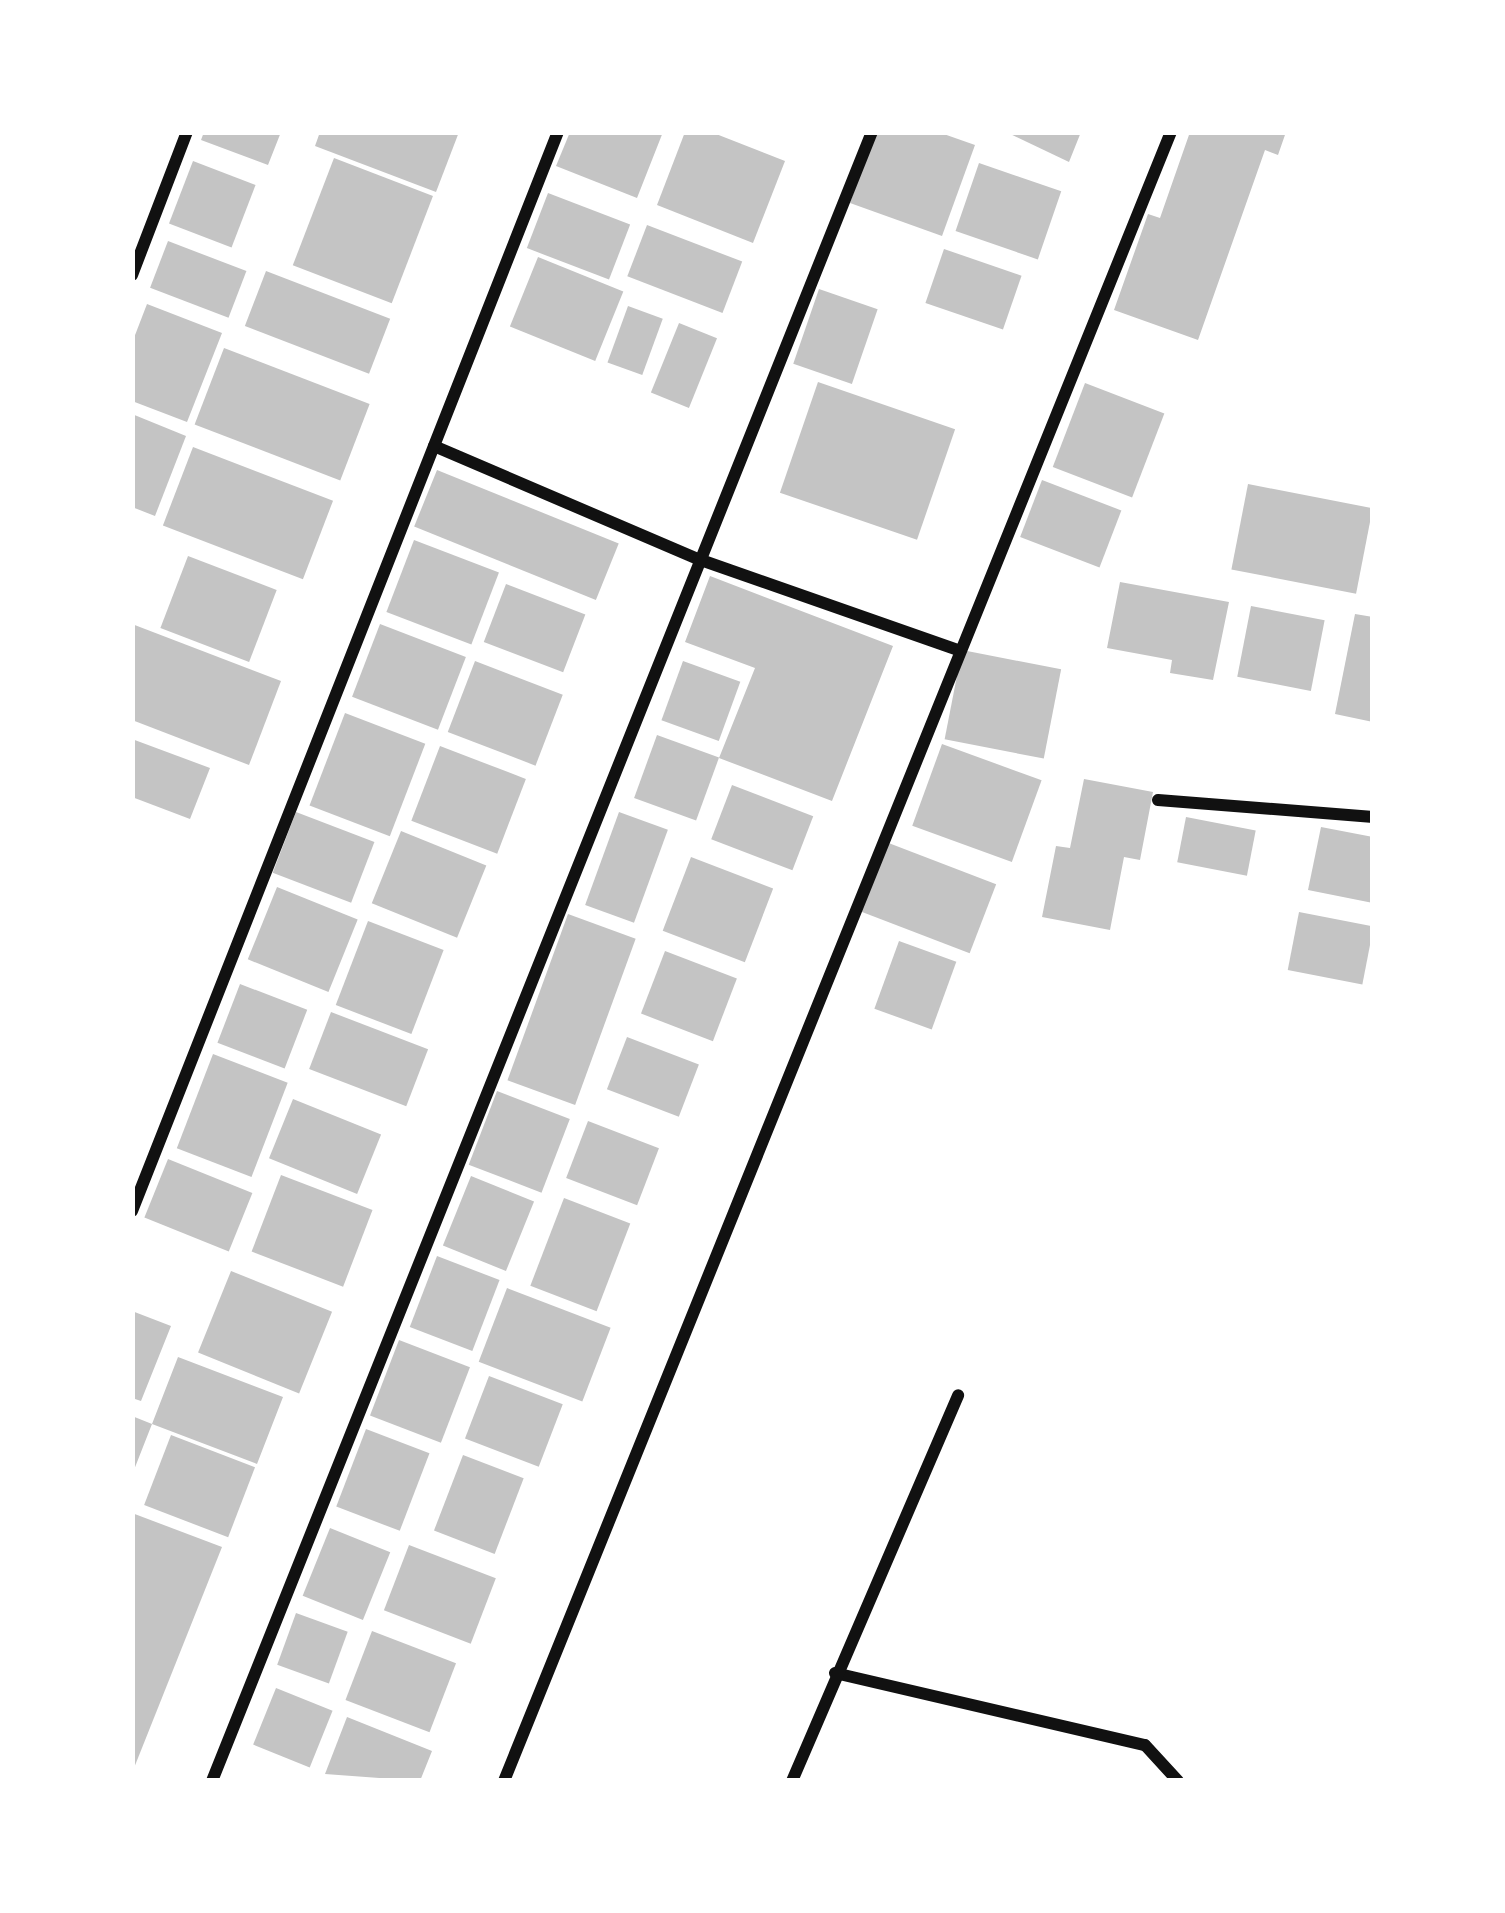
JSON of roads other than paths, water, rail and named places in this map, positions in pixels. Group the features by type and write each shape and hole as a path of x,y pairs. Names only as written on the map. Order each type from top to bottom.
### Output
{"street":[{"path":"132,275 187,132"},
{"path":"132,1211 558,132"},
{"path":"212,1781 872,132"},
{"path":"504,1781 1171,132"},
{"path":"434,446 698,559 960,651"},
{"path":"1158,800 1373,817"},
{"path":"792,1781 958,1395"},
{"path":"835,1673 1145,1745 1178,1781"}]}
